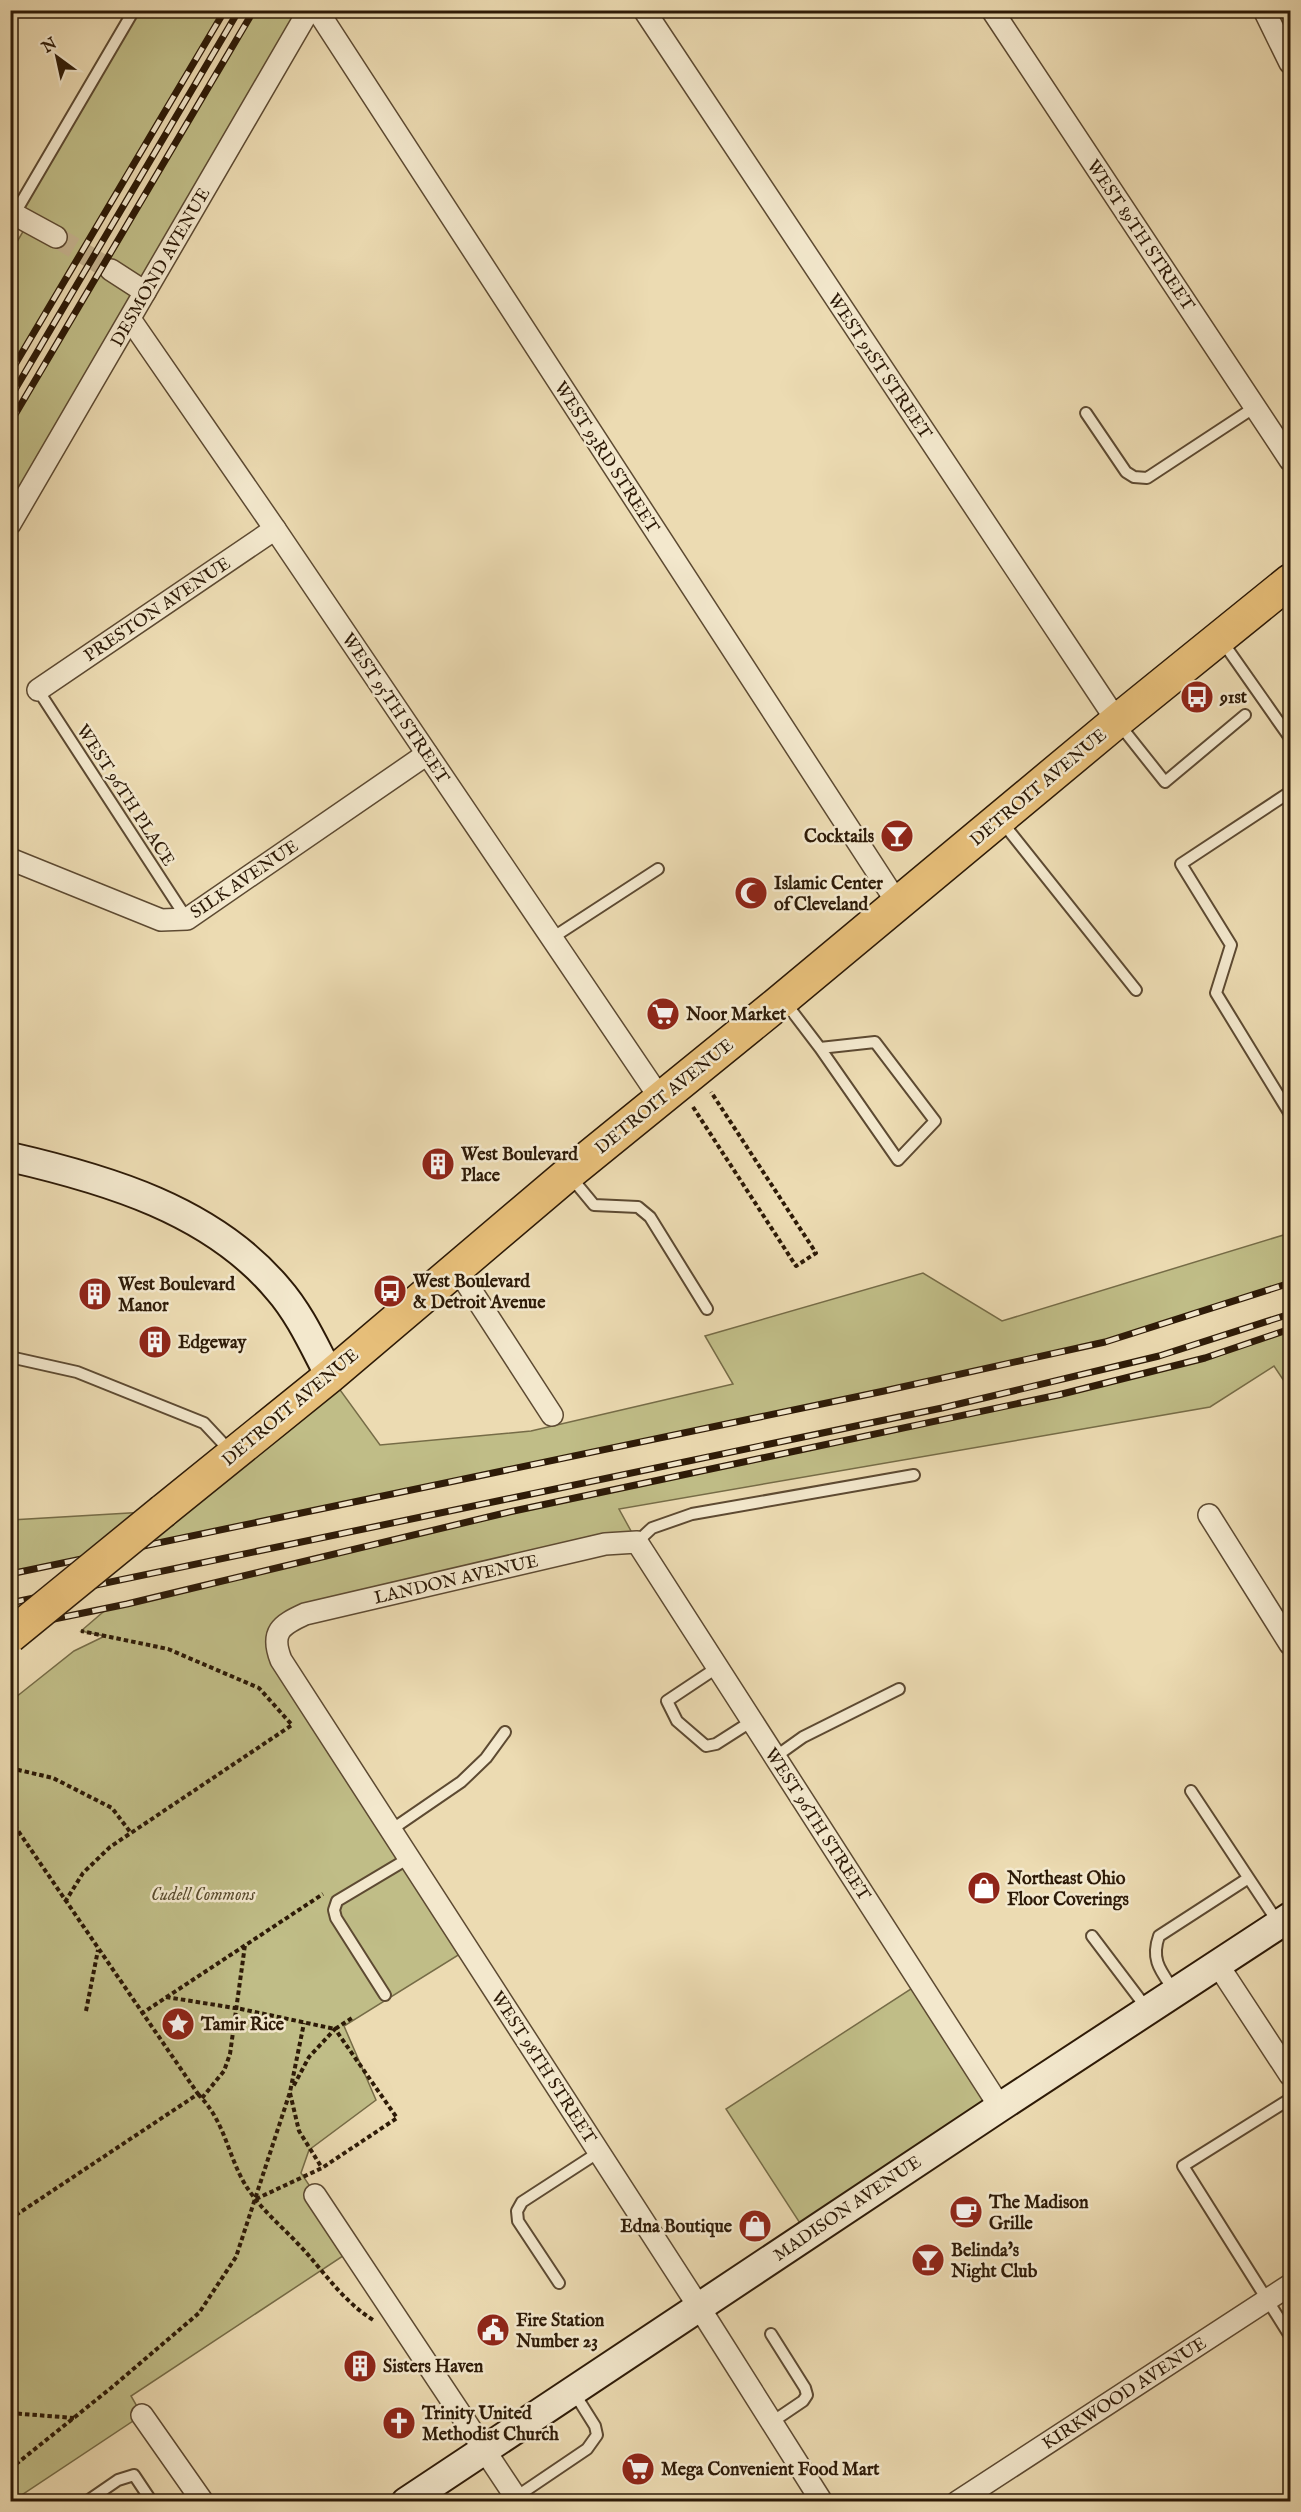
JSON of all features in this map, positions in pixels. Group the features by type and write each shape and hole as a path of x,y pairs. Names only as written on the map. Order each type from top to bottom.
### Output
{"main road":[{"name":"DETROIT AVENUE","path":"10,1636 330,1376 456,1267 660,1098 783,1000 1117,721 1220,638 1288,590"}],"street":[{"name":"DESMOND AVENUE","path":"10,524 309,10"},
{"name":"WEST 93RD STREET","path":"317,10 898,904"},
{"name":"WEST 91ST STREET","path":"644,10 1117,721"},
{"name":"WEST 89TH STREET","path":"992,10 1290,460"},
{"path":"1264,10 1290,63"},
{"path":"13,212 56,237"},
{"path":"111,270 146,292"},
{"name":"WEST 95TH STREET","path":"130,319 660,1098"},
{"name":"PRESTON AVENUE","path":"38,690 275,529"},
{"name":"SILK AVENUE","path":"10,859 161,920 187,919 427,754"},
{"path":"10,1157 122,1187 167,1207 207,1230 248,1259 279,1289 330,1376"},
{"path":"456,1267 552,1415"},
{"path":"1209,1515 1290,1644"},
{"name":"LANDON AVENUE","path":"280,1630 290,1621 306,1614 605,1544 637,1542"},
{"name":"WEST 96TH STREET","path":"637,1542 1000,2107"},
{"name":"WEST 98TH STREET","path":"280,1630 275,1644 281,1660 699,2307 822,2502"},
{"name":"MADISON AVENUE","path":"406,2502 1000,2107 1285,1921"},
{"path":"1218,1965 1290,2075"},
{"path":"315,2195 517,2499"},
{"name":"KIRKWOOD AVENUE","path":"957,2502 1290,2285"},
{"path":"142,2415 203,2502"}],"lane":[{"path":"13,212 134,10"},
{"path":"1086,413 1126,472 1134,477 1147,478 1255,407"},
{"path":"1220,638 1255,684 1290,738"},
{"name":"WEST 96TH PLACE","path":"38,690 187,919"},
{"path":"1117,721 1165,782 1245,715"},
{"path":"1290,792 1181,864 1231,945 1216,993 1290,1114"},
{"path":"1000,819 1136,990"},
{"path":"552,938 658,870"},
{"path":"783,1000 820,1048 898,1160 935,1121 874,1042 820,1048"},
{"path":"568,1174 594,1205 638,1206 650,1217 707,1309"},
{"path":"10,1358 77,1372 204,1423 233,1454"},
{"path":"637,1542 651,1528 692,1514 914,1475"},
{"path":"718,1667 668,1701 676,1721 706,1746 716,1744 752,1721"},
{"path":"775,1757 803,1737 899,1689"},
{"path":"391,1830 461,1782 486,1758 505,1732"},
{"path":"1191,1791 1247,1879 1285,1921"},
{"path":"385,1995 336,1918 334,1910 337,1901 409,1858"},
{"path":"1175,1993 1158,1967 1154,1950 1158,1936 1247,1879"},
{"path":"1092,1936 1148,2010"},
{"path":"1290,2099 1183,2166 1290,2336"},
{"path":"559,2283 518,2221 517,2211 522,2202 599,2152"},
{"path":"771,2334 805,2388 807,2395 803,2401 772,2422"},
{"path":"517,2499 586,2449 597,2434 595,2426 573,2391"},
{"path":"86,2502 118,2480 134,2475 152,2502"}],"path":[{"path":"693,1107 796,1266 816,1253 711,1092"},
{"path":"65,1902 83,1873 110,1846 292,1725 259,1688 168,1649 81,1631"},
{"path":"10,1768 54,1778 112,1808 131,1833"},
{"path":"10,1819 141,2014 214,2112 242,2178 255,2199 302,2248 344,2298 376,2321"},
{"path":"141,2014 331,1889"},
{"path":"10,2219 200,2096 224,2071 230,2054 245,1945"},
{"path":"86,2011 98,1950"},
{"path":"165,1997 335,2029 397,2118 322,2168 255,2199"},
{"path":"322,2168 299,2131 290,2092 309,2057 335,2029 352,2018"},
{"path":"10,2469 199,2313 236,2257 290,2092 304,2023"},
{"path":"10,2413 74,2418"}],"green space":[{"path":"134,11 225,11 11,373 11,252 31,218 15,213"},
{"path":"254,11 309,11 11,524 11,423"},
{"path":"1290,1233 1290,1283 1105,1342 372,1500 11,1574 11,1520 163,1511 330,1376 380,1445 531,1431 733,1384 705,1336 923,1273 1002,1321"},
{"name":"Cudell Commons","path":"1290,1329 1290,1390 1274,1366 1210,1407 619,1509 637,1542 306,1614 275,1644 468,1949 344,2026 376,2100 309,2150 301,2173 352,2250 131,2396 142,2415 11,2502 11,1701 74,1651 105,1636 81,1631 109,1607 509,1512 1058,1395 1205,1358"},
{"path":"920,1983 1000,2107 807,2234 726,2109"}],"tunnel":[{"path":"56,237 111,270"}],"railway":[{"path":"10,373 225,10"},
{"path":"10,398 239,10"},
{"path":"10,423 254,10"},
{"path":"10,1574 884,1391 1105,1342 1290,1283"},
{"path":"10,1603 942,1408 1159,1356 1290,1314"},
{"path":"10,1628 127,1604 509,1512 1058,1395 1205,1358 1290,1329"}],"place":[{"name":"91st","path":"1197,697"},
{"name":"Cocktails","path":"897,836"},
{"name":"Islamic Center of Cleveland","path":"751,893"},
{"name":"Noor Market","path":"663,1014"},
{"name":"West Boulevard Place","path":"438,1164"},
{"name":"West Boulevard & Detroit Avenue","path":"390,1291"},
{"name":"West Boulevard Manor","path":"95,1294"},
{"name":"Edgeway","path":"155,1342"},
{"name":"Northeast Ohio Floor Coverings","path":"984,1888"},
{"name":"Tamir Rice","path":"178,2024"},
{"name":"The Madison Grille","path":"966,2212"},
{"name":"Edna Boutique","path":"755,2226"},
{"name":"Belinda's Night Club","path":"928,2260"},
{"name":"Fire Station Number 23","path":"493,2330"},
{"name":"Sisters Haven","path":"360,2366"},
{"name":"Trinity United Methodist Church","path":"399,2423"},
{"name":"Mega Convenient Food Mart","path":"638,2469"}]}
